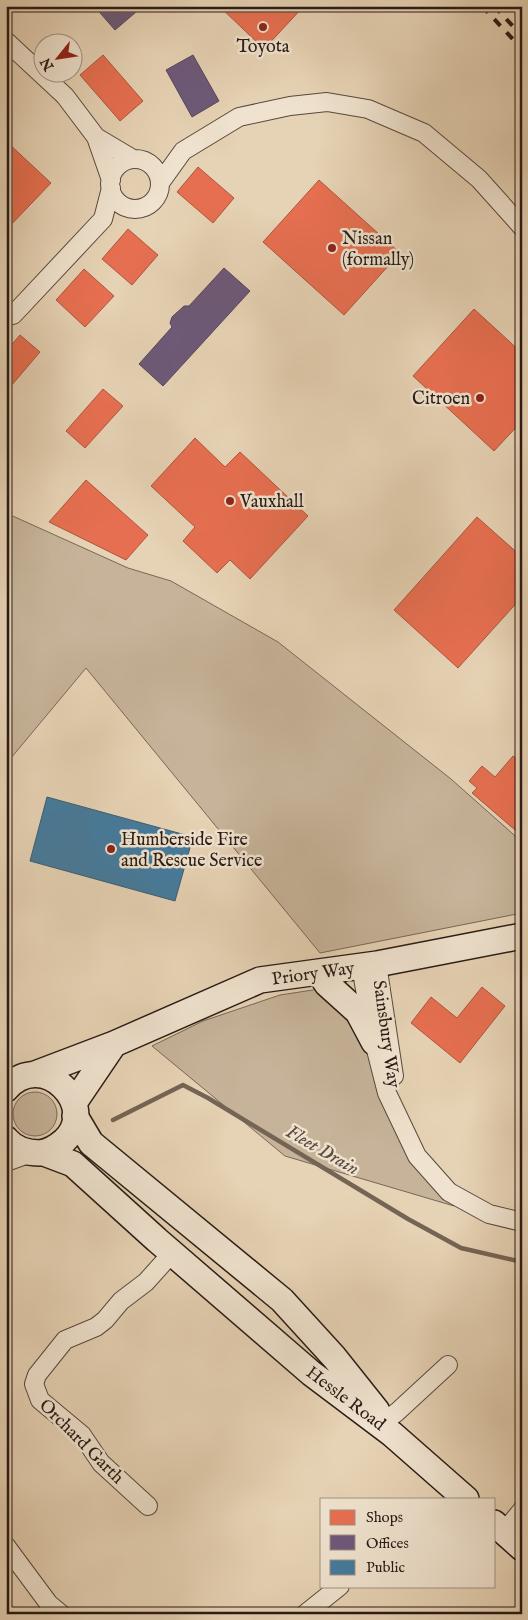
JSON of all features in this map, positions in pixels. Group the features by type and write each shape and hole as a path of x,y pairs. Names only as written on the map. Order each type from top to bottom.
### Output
{"street":[{"path":"6,41 65,96 96,137 111,184 119,202 134,208"},
{"path":"103,219 111,184 118,166 137,160 183,151 239,117 290,106 327,102 368,108 424,133 479,179 522,226"},
{"path":"96,137 154,168 160,184"},
{"path":"13,315 103,219 149,204 155,199 160,184 183,151"},
{"name":"Priory Way","path":"18,1077 114,1044 260,980 369,965 522,936"},
{"name":"Sainsbury Way","path":"369,965 374,1042 387,1093 394,1104 403,1130 417,1156 449,1192 489,1214 522,1222"},
{"name":"Sainsbury Way","path":"369,965 395,1084 394,1104"},
{"path":"319,972 327,984 358,1012 374,1042"},
{"path":"6,1162 56,1148 66,1140 73,1128 75,1109 114,1044"},
{"name":"Hessle Road","path":"18,1077 48,1076 59,1082 68,1091 91,1143 282,1300 334,1357 389,1427"},
{"name":"Hessle Road","path":"6,1139 20,1150 37,1153 72,1164 311,1373 389,1427"},
{"name":"Orchard Garth","path":"148,1506 101,1463 82,1435 40,1400 34,1384 36,1375 65,1340 96,1327 105,1320 121,1302 146,1282 172,1253"},
{"path":"448,1365 397,1412 389,1427 465,1498"},
{"path":"522,1510 499,1528 522,1548"},
{"path":"6,1546 49,1604 61,1614"},
{"path":"305,1614 338,1588"}],"shaded area":[{"path":"6,513 128,568 171,581 278,642 451,779 522,842 522,913 320,953 86,668 6,764"},
{"path":"339,986 366,1004 403,1146 454,1206 285,1156 152,1046 203,1021 280,995"},
{"path":"35,1092 47,1096 53,1102 57,1114 53,1126 47,1132 35,1136 23,1132 17,1126 13,1114 17,1102 23,1096"}],"building: Shops":[{"name":"Toyota","path":"219,6 304,6 264,49"},
{"path":"103,55 143,101 120,121 82,77 82,73"},
{"path":"6,143 51,183 6,230"},
{"path":"198,167 234,198 213,223 177,192"},
{"name":"Nissan (formally)","path":"319,180 400,253 344,315 263,242"},
{"path":"128,229 158,255 132,285 102,259"},
{"path":"84,269 114,296 85,327 56,300"},
{"name":"Citroen","path":"474,309 522,353 522,421 494,451 413,376"},
{"path":"20,335 40,352 11,386 6,382 6,351"},
{"path":"103,389 123,406 85,448 66,431"},
{"name":"Vauxhall","path":"195,438 225,467 240,452 308,516 250,579 230,560 217,573 183,541 195,527 151,486"},
{"path":"86,480 148,535 126,560 49,522"},
{"path":"477,517 522,557 522,597 458,668 394,610"},
{"path":"513,756 522,763 522,836 472,793 477,788 469,781 482,766 495,777"},
{"path":"482,987 505,1006 460,1063 411,1023 431,997 457,1018"}],"building: Offices":[{"path":"94,6 143,6 115,30"},
{"path":"193,55 219,101 192,117 166,70"},
{"path":"224,268 250,291 163,386 139,364 172,327 170,323 172,317 184,306 189,306"}],"building: Public":[{"name":"Humberside Fire and Rescue Service","path":"47,797 193,837 175,901 30,861"}],"waterway":[{"name":"Fleet Drain","path":"113,1120 183,1085 208,1098 408,1219 461,1248 522,1262"}],"railway":[{"path":"482,6 522,49"},
{"path":"494,6 522,36"}],"place":[{"name":"Toyota","path":"263,27"},
{"name":"Nissan (formally)","path":"332,248"},
{"name":"Citroen","path":"480,398"},
{"name":"Vauxhall","path":"230,501"},
{"name":"Humberside Fire and Rescue Service","path":"111,849"}]}
